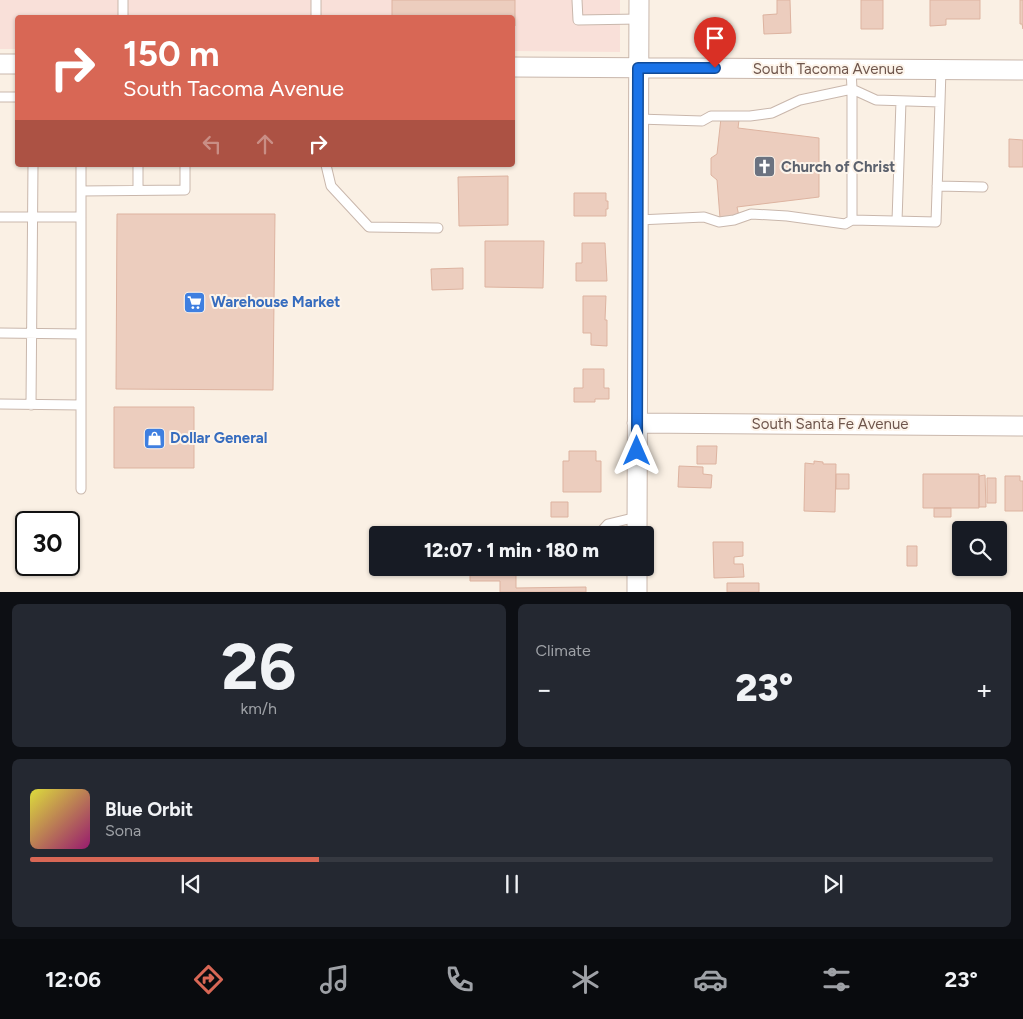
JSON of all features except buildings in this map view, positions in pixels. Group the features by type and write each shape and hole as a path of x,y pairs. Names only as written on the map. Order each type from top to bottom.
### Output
{"street":[{"path":"637,526 638,0"},
{"path":"0,64 15,64"},
{"name":"South Tacoma Avenue","path":"515,67 1023,70"},
{"name":"South Santa Fe Avenue","path":"637,423 1023,426"},
{"path":"637,576 637,592"}],"lane":[{"path":"123,0 123,15"},
{"path":"316,0 316,15"},
{"path":"577,0 578,20 639,19"},
{"path":"851,69 852,220"},
{"path":"638,220 704,217 719,222 734,220 750,214 787,216 845,224 852,220 936,222 941,69"},
{"path":"638,119 702,121 710,116 750,116 772,113 800,100 852,89 876,100 940,102"},
{"path":"0,97 15,97"},
{"path":"898,221 901,101"},
{"path":"32,405 33,167"},
{"path":"81,167 81,489"},
{"path":"138,167 138,190"},
{"path":"81,191 184,190 185,167"},
{"path":"327,167 332,186 369,227 438,228"},
{"path":"937,186 983,186"},
{"path":"0,217 81,217"},
{"path":"0,333 81,334"},
{"path":"0,404 81,405"},
{"path":"606,526 608,524 637,526"}],"shaded area":[{"path":"0,0 620,0 620,52 515,51 515,15 15,15 15,49 0,49"}],"place":[{"name":"Church of Christ","path":"765,167"},
{"name":"Warehouse Market","path":"195,302"},
{"name":"Dollar General","path":"154,438"}],"route":[{"path":"637,451 638,68 715,68"}]}
